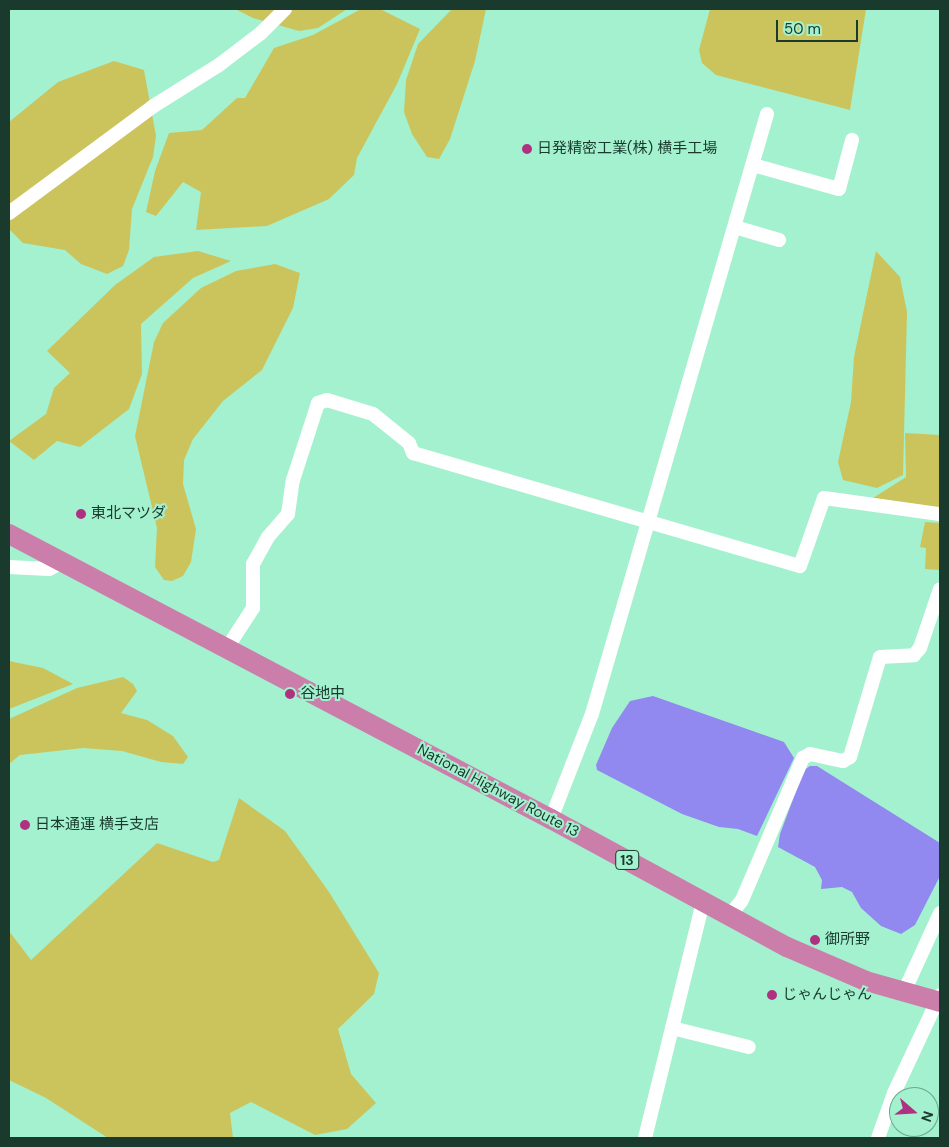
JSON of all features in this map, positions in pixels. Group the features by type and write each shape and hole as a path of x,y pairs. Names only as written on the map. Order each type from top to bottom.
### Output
{"highway":[{"name":"13","path":"9,534 63,562"},
{"name":"National Highway Route 13","path":"63,562 831,968 903,994 939,1000"}],"street":[{"path":"9,213 152,107 219,66 261,33 285,9"},
{"path":"551,819 592,714 650,521 767,114"},
{"path":"753,165 839,189 852,140"},
{"path":"735,227 778,240"},
{"path":"227,648 253,608 252,564 264,542 288,514 293,480 318,403 326,400 373,414 409,443 414,453 800,566 824,498 940,514"},
{"path":"9,567 49,569 63,562"},
{"path":"730,915 742,900 803,758 810,754 843,761 850,757 880,657 914,655 920,648 940,589"},
{"path":"644,1138 703,902"},
{"path":"903,994 940,913"},
{"path":"878,1138 894,1093 939,1000"},
{"path":"672,1028 748,1047"}],"shaded area":[{"path":"235,9 347,9 318,28 299,31 253,18"},
{"path":"361,9 380,9 420,29 397,84 357,158 354,175 329,199 267,226 196,230 201,192 183,182 156,216 146,212 155,171 169,133 202,130 237,98 245,98 274,48 313,35"},
{"path":"452,9 486,9 475,61 450,139 439,159 427,157 412,134 404,112 406,80 418,44"},
{"path":"710,9 866,9 850,110 716,75 702,63 699,50"},
{"path":"114,61 144,70 156,136 153,157 132,209 129,250 123,266 107,274 81,264 65,250 23,243 9,229 9,122 58,82"},
{"path":"198,251 231,261 193,278 141,324 142,374 129,409 80,447 57,441 34,460 9,441 46,414 54,388 70,373 47,351 115,285 154,257"},
{"path":"876,251 900,277 907,312 903,475 877,488 843,480 838,462 851,402 854,357"},
{"path":"275,264 300,273 293,308 262,370 223,401 193,439 184,460 183,484 196,529 191,562 183,576 172,581 164,580 155,567 157,528 135,436 154,342 163,323 201,288 236,271"},
{"path":"905,433 940,435 940,508 873,498 906,477"},
{"path":"925,522 940,523 939,570 925,569 926,548 920,547"},
{"path":"9,661 43,668 73,684 9,709"},
{"path":"123,677 133,684 137,691 121,713 147,720 173,736 188,757 183,764 161,762 122,751 83,748 20,755 9,764 9,719 77,688"},
{"path":"653,696 784,742 794,758 757,836 738,829 719,827 682,814 597,770 596,765 612,728 630,701"},
{"path":"810,766 817,766 940,843 940,876 915,925 901,934 881,926 861,908 852,892 842,887 821,889 822,880 815,867 778,847 780,834 804,770"},
{"path":"239,798 285,831 329,892 379,973 374,994 338,1029 351,1074 376,1103 347,1129 315,1135 251,1102 230,1113 233,1138 108,1138 46,1098 9,1080 9,931 31,960 157,843 213,862 219,860"}],"place":[{"name":"日発精密工業(株) 横手工場","path":"527,149"},
{"name":"東北マツダ","path":"81,514"},
{"name":"谷地中","path":"290,694"},
{"name":"日本通運 横手支店","path":"25,825"},
{"name":"御所野","path":"815,940"},
{"name":"じゃんじゃん","path":"772,995"}]}
